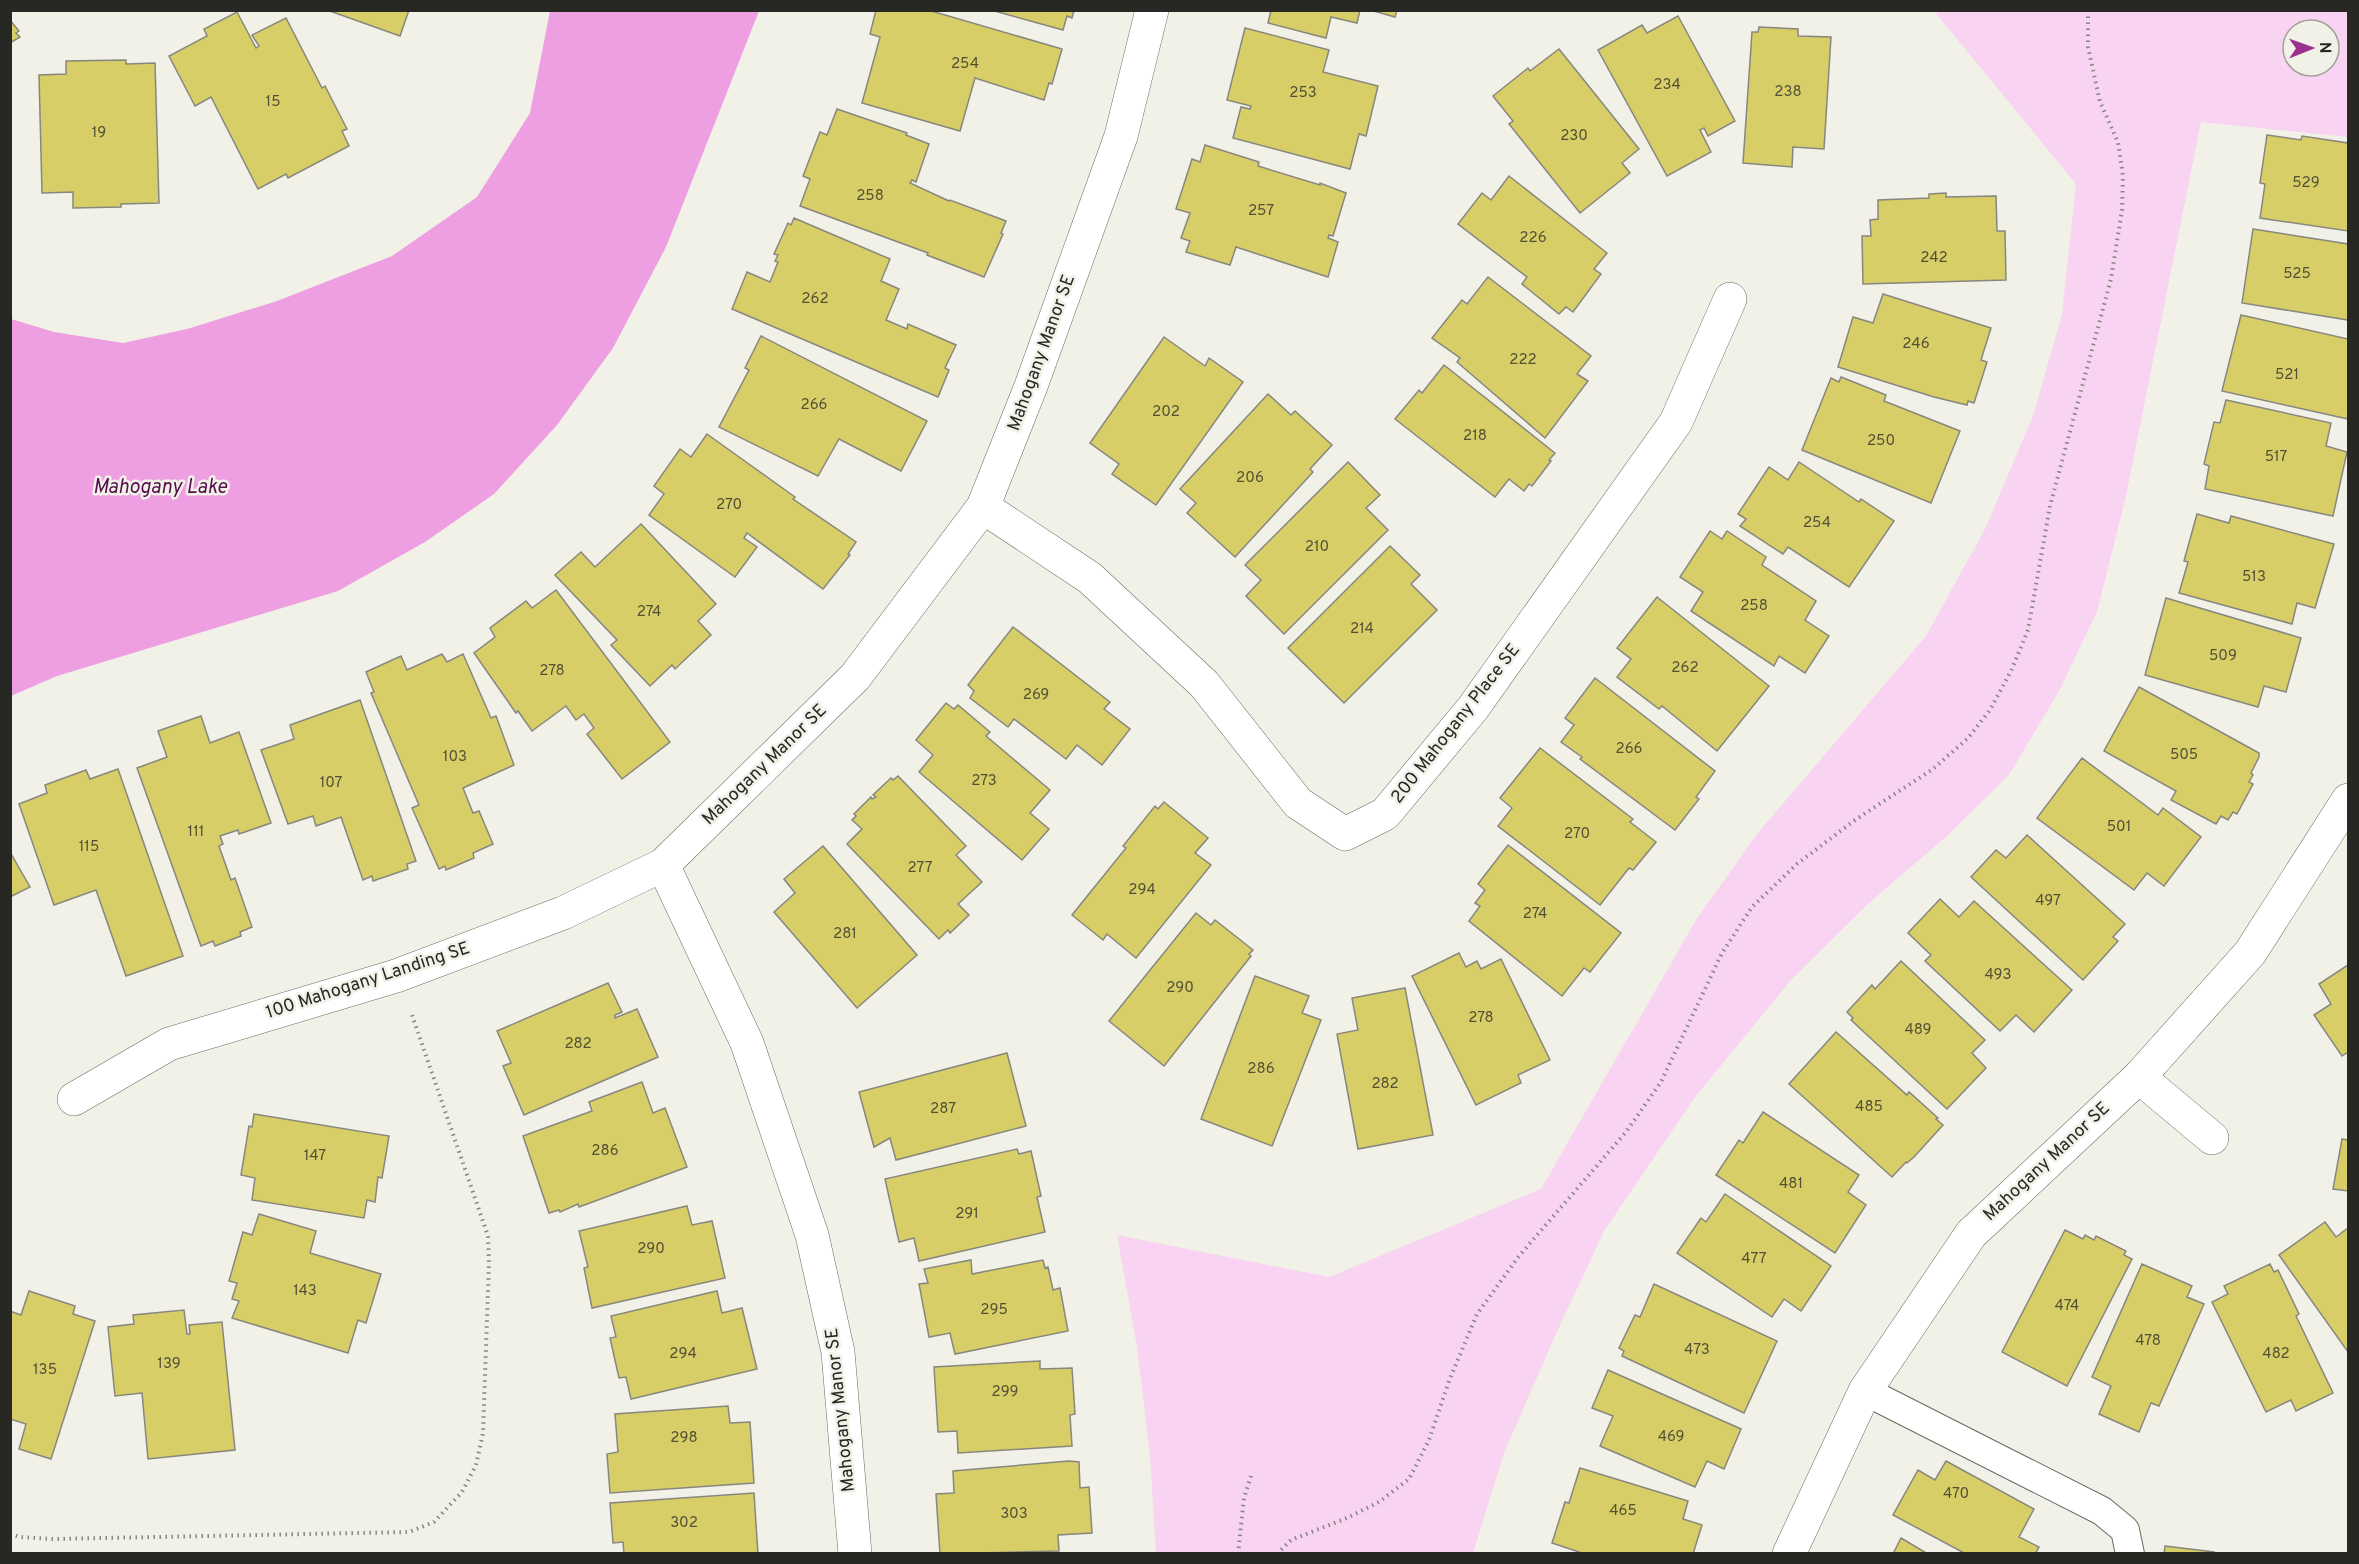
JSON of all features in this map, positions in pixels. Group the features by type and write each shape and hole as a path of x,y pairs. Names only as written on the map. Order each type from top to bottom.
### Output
{"street":[{"name":"Mahogany Manor SE","path":"855,1554 838,1352 812,1235 747,1043 663,865 855,677 983,507 1031,386 1121,136 1152,10"},
{"name":"200 Mahogany Place SE","path":"983,507 1090,578 1204,684 1298,803 1345,834 1385,814 1473,708 1676,422 1730,299"},
{"name":"Mahogany Manor SE","path":"1790,1554 1866,1391 1971,1234 2139,1077 2250,953 2349,800"},
{"name":"100 Mahogany Landing SE","path":"74,1099 169,1044 396,976 563,913 663,865"},
{"path":"2139,1077 2212,1138"}],"lane":[{"path":"1866,1391 2102,1511 2126,1530 2130,1554"}],"path":[{"path":"1277,1554 1291,1540 1347,1518 1379,1502 1409,1479 1429,1440 1449,1381 1477,1314 1520,1256 1626,1132 1660,1082 1722,953 1752,907 1805,857 1855,820 1933,769 1968,738 1990,710 2011,671 2028,630 2050,506 2111,279 2122,210 2123,176 2118,142 2100,102 2088,47 2088,10"},
{"path":"10,1534 20,1537 53,1539 409,1532 434,1522 462,1492 476,1466 483,1433 488,1236 417,1029 396,976"},
{"path":"1238,1554 1244,1498 1251,1476"}],"shaded area":[{"path":"1934,11 2348,11 2348,137 2201,122 2126,496 2097,612 2059,691 2009,775 1947,836 1869,903 1792,979 1695,1097 1604,1231 1504,1453 1473,1553 1156,1553 1150,1456 1137,1347 1117,1235 1329,1277 1541,1189 1696,920 1757,834 1926,636 1985,529 2033,416 2062,314 2076,184"}],"water":[{"name":"Mahogany Lake","path":"550,11 759,11 666,247 613,348 557,425 494,494 425,542 338,591 57,676 11,696 11,319 54,332 123,343 187,329 277,301 392,256 477,197 530,113"}],"building":[{"path":"327,10 409,10 400,36"},
{"path":"876,10 928,10 1062,49 1052,84 1049,83 1044,100 975,78 960,131 862,103 880,37 870,34"},
{"path":"991,10 1074,10 1072,18 1067,16 1063,30"},
{"path":"1271,10 1360,10 1357,23 1331,17 1326,38 1268,23"},
{"path":"1370,10 1397,10 1395,17"},
{"path":"237,12 256,48 259,46 252,35 286,18 322,88 325,86 347,129 342,131 349,146 288,178 286,174 258,189 211,97 195,106 169,56 207,36 204,29"},
{"path":"1678,16 1735,121 1708,136 1704,128 1700,130 1711,152 1667,176 1598,50 1642,25 1647,33"},
{"path":"10,20 19,31 16,33 20,37 10,43"},
{"path":"1759,27 1798,29 1798,36 1831,37 1824,149 1793,147 1792,167 1743,163 1752,32 1758,32"},
{"path":"1245,28 1329,50 1323,72 1378,86 1366,136 1359,134 1350,169 1233,138 1241,107 1250,109 1251,106 1227,100"},
{"path":"1559,49 1639,149 1622,163 1630,173 1580,213 1509,124 1513,121 1493,96 1528,68 1530,71"},
{"path":"126,60 126,64 155,63 159,203 73,208 73,192 42,193 39,75 66,74 66,61"},
{"path":"837,109 907,133 906,135 929,144 916,182 912,180 910,183 949,201 1006,221 1001,233 1003,234 984,277 927,255 928,253 800,206 810,179 803,176 820,132 827,135"},
{"path":"2267,135 2301,140 2302,136 2348,143 2348,231 2260,218 2265,184 2260,183"},
{"path":"1205,145 1259,162 1258,166 1320,185 1320,183 1346,193 1333,236 1329,235 1328,238 1338,242 1328,277 1236,247 1230,265 1186,252 1190,241 1181,238 1190,213 1176,209 1192,159 1200,162"},
{"path":"1509,176 1607,253 1594,269 1601,274 1573,312 1566,307 1559,314 1522,284 1527,277 1458,224 1482,193 1491,200"},
{"path":"1946,193 1946,197 1996,196 1997,231 2005,231 2006,280 1863,284 1862,236 1871,236 1870,220 1878,219 1878,200 1929,198 1929,194"},
{"path":"794,218 890,259 881,281 899,289 886,320 907,329 908,324 956,345 945,368 949,370 938,397 732,309 747,272 770,282 778,262 775,261 778,255 774,254 788,223 791,225"},
{"path":"2253,229 2348,244 2348,320 2242,303"},
{"path":"1488,277 1591,356 1577,374 1588,381 1545,438 1457,362 1460,358 1432,338 1462,300 1467,304"},
{"path":"1883,294 1991,328 1981,360 1987,362 1974,403 1968,401 1967,405 1934,397 1838,367 1853,317 1873,323"},
{"path":"2241,315 2348,339 2348,419 2222,391"},
{"path":"761,336 927,421 901,471 839,439 818,476 719,427 749,370 745,368"},
{"path":"1164,337 1205,366 1209,358 1243,382 1156,505 1112,474 1119,464 1090,443"},
{"path":"1444,365 1555,453 1532,486 1529,484 1524,491 1509,479 1495,497 1395,419 1419,390 1422,393"},
{"path":"1841,377 1886,395 1884,401 1960,431 1931,503 1802,450 1831,378 1839,382"},
{"path":"1268,394 1291,415 1295,411 1332,445 1310,469 1313,472 1235,557 1187,513 1196,503 1180,489"},
{"path":"2226,400 2331,423 2326,446 2347,452 2333,516 2205,489 2209,466 2204,464 2214,422 2220,423"},
{"path":"707,434 795,497 793,499 856,542 848,554 850,555 823,589 747,533 744,538 757,547 735,577 649,515 664,494 654,486 680,449 691,457"},
{"path":"1348,462 1380,495 1366,508 1388,530 1284,634 1246,596 1261,580 1245,565"},
{"path":"1799,462 1859,502 1861,499 1894,521 1849,587 1788,547 1783,554 1740,526 1746,519 1738,514 1769,467 1788,480"},
{"path":"2197,514 2229,523 2231,516 2334,544 2315,608 2297,603 2292,624 2179,593 2188,562 2184,561"},
{"path":"641,524 716,604 698,621 711,635 675,669 672,665 650,686 611,645 617,640 555,575 581,552 595,567"},
{"path":"1710,531 1722,539 1727,531 1766,557 1762,565 1816,601 1805,620 1829,636 1805,673 1779,656 1774,666 1691,611 1703,592 1680,577"},
{"path":"1390,546 1420,575 1411,584 1437,610 1344,703 1288,648"},
{"path":"556,590 670,742 622,779 587,734 594,728 584,714 576,720 566,706 532,731 518,711 516,713 474,653 495,637 490,628 526,601 532,608"},
{"path":"1657,597 1769,686 1717,751 1662,706 1659,709 1617,677 1631,659 1617,648"},
{"path":"2166,598 2301,638 2286,692 2264,686 2258,707 2145,675"},
{"path":"1013,627 1110,702 1104,709 1130,729 1102,765 1077,745 1066,759 1014,719 1008,727 970,698 974,691 968,685"},
{"path":"442,654 447,662 463,654 491,718 496,716 514,765 463,788 473,813 479,811 493,844 473,853 474,858 446,870 445,866 439,869 412,808 419,805 371,693 374,692 366,672 401,656 407,670"},
{"path":"1595,678 1715,771 1696,797 1699,799 1675,830 1580,759 1582,757 1561,742 1574,725 1565,718"},
{"path":"2139,687 2259,753 2249,782 2253,784 2237,814 2233,812 2228,820 2221,816 2216,824 2171,800 2176,791 2104,751"},
{"path":"360,700 416,861 407,864 408,869 373,881 372,876 363,880 341,817 316,826 313,816 288,824 261,750 294,739 290,725"},
{"path":"946,703 954,709 958,705 990,732 986,736 1050,790 1030,813 1049,829 1022,860 919,772 933,755 916,740"},
{"path":"201,716 210,743 239,732 271,823 239,834 238,830 220,836 223,844 219,846 231,880 235,878 252,927 240,932 241,936 215,946 213,941 201,946 137,768 167,757 158,731"},
{"path":"1540,748 1633,819 1630,822 1656,842 1633,870 1629,868 1600,905 1498,826 1512,808 1500,798"},
{"path":"2082,758 2158,815 2163,808 2201,837 2164,886 2147,873 2134,890 2037,818"},
{"path":"118,769 183,956 126,976 96,890 54,905 19,804 47,793 45,785 86,770 90,779"},
{"path":"898,776 966,846 956,855 982,882 958,904 969,915 950,933 948,930 939,939 847,844 862,829 852,820 856,816 854,814 871,797 872,799 876,797 873,795 891,778 893,780"},
{"path":"1164,802 1208,838 1195,853 1211,865 1136,958 1107,934 1103,940 1072,915 1126,848 1123,846 1155,806 1158,809"},
{"path":"2027,835 2125,924 2113,937 2118,941 2083,980 1971,877 1996,850 2006,858"},
{"path":"1508,845 1621,933 1590,972 1584,968 1562,996 1469,921 1480,906 1475,903 1485,890 1478,884"},
{"path":"823,846 917,955 857,1008 774,912 795,893 784,879"},
{"path":"10,852 30,887 10,897"},
{"path":"1940,899 1959,917 1974,901 2072,990 2034,1032 2016,1015 2000,1031 1925,961 1931,955 1908,933"},
{"path":"1196,913 1211,925 1215,920 1253,950 1249,954 1251,956 1164,1066 1109,1021"},
{"path":"1459,953 1466,967 1477,961 1481,969 1501,959 1550,1060 1518,1075 1521,1083 1476,1105 1412,976"},
{"path":"1901,961 1985,1040 1972,1053 1986,1068 1947,1109 1851,1020 1853,1018 1847,1012 1872,985 1875,989"},
{"path":"2348,965 2348,1052 2342,1056 2314,1015 2331,1004 2319,984"},
{"path":"1255,976 1309,996 1302,1013 1321,1020 1272,1146 1201,1119"},
{"path":"608,983 622,1012 615,1015 615,1018 637,1009 658,1057 524,1115 503,1066 511,1063 497,1031"},
{"path":"1405,988 1433,1135 1358,1149 1337,1034 1358,1030 1352,998"},
{"path":"1836,1032 1907,1095 1909,1092 1943,1125 1892,1177 1789,1084"},
{"path":"1007,1053 1026,1126 896,1160 890,1138 874,1147 859,1092"},
{"path":"642,1082 653,1113 665,1108 687,1167 579,1207 578,1204 560,1212 559,1210 549,1213 523,1136 592,1111 589,1102"},
{"path":"1763,1112 1859,1175 1848,1192 1866,1205 1835,1253 1716,1175 1739,1140 1743,1143"},
{"path":"254,1114 389,1136 382,1178 378,1177 375,1202 367,1200 364,1218 252,1200 255,1178 241,1175 249,1126 252,1127"},
{"path":"2342,1139 2348,1140 2348,1191 2333,1189"},
{"path":"1017,1149 1019,1154 1031,1151 1041,1196 1037,1197 1045,1232 919,1261 914,1238 899,1242 885,1179"},
{"path":"1725,1194 1831,1266 1801,1311 1784,1299 1772,1317 1677,1253 1701,1218 1706,1222"},
{"path":"687,1206 692,1225 712,1221 725,1278 592,1308 584,1268 588,1267 579,1231"},
{"path":"259,1214 316,1231 310,1253 381,1274 366,1323 358,1320 348,1353 232,1318 239,1301 232,1299 237,1283 229,1281 243,1232 252,1235"},
{"path":"2325,1222 2336,1237 2348,1228 2348,1352 2279,1255"},
{"path":"2065,1230 2083,1239 2085,1235 2094,1240 2096,1236 2126,1251 2124,1255 2132,1259 2067,1386 2002,1352"},
{"path":"971,1260 972,1274 1043,1260 1045,1268 1048,1267 1053,1290 1060,1288 1068,1331 955,1354 950,1333 929,1337 919,1284 928,1283 924,1269"},
{"path":"2142,1264 2192,1286 2187,1297 2204,1304 2159,1406 2151,1403 2139,1432 2099,1414 2111,1386 2092,1377"},
{"path":"2270,1264 2274,1272 2278,1270 2299,1314 2296,1316 2333,1393 2296,1411 2291,1400 2266,1412 2212,1302 2228,1294 2224,1286"},
{"path":"1654,1284 1777,1341 1744,1413 1622,1356 1624,1351 1619,1348 1635,1315 1640,1317"},
{"path":"29,1291 75,1306 73,1314 95,1321 51,1459 19,1449 26,1424 10,1419 10,1311 21,1315"},
{"path":"717,1291 722,1313 742,1308 757,1369 631,1399 626,1377 619,1378 610,1338 616,1337 611,1316"},
{"path":"184,1310 187,1334 190,1334 189,1325 222,1322 235,1450 148,1459 142,1393 115,1396 108,1327 134,1324 133,1315"},
{"path":"1040,1361 1040,1369 1072,1368 1075,1414 1070,1415 1072,1446 958,1453 957,1431 938,1432 934,1367"},
{"path":"1608,1370 1741,1429 1724,1469 1707,1461 1695,1487 1600,1446 1613,1416 1592,1408"},
{"path":"728,1406 730,1423 750,1422 754,1483 610,1493 607,1454 618,1452 615,1414"},
{"path":"1946,1461 2034,1509 2019,1537 2039,1547 2035,1554 1966,1554 1893,1515 1918,1470 1935,1480"},
{"path":"1079,1462 1080,1488 1089,1487 1092,1533 1058,1535 1059,1551 940,1554 936,1494 954,1493 953,1471"},
{"path":"1580,1468 1688,1501 1683,1519 1702,1525 1693,1554 1585,1554 1552,1543 1565,1502 1569,1503"},
{"path":"754,1493 758,1554 624,1554 623,1542 613,1543 610,1503"},
{"path":"1901,1538 1928,1554 1893,1554"},
{"path":"2165,1546 2214,1552 2214,1554 2164,1554"}]}
